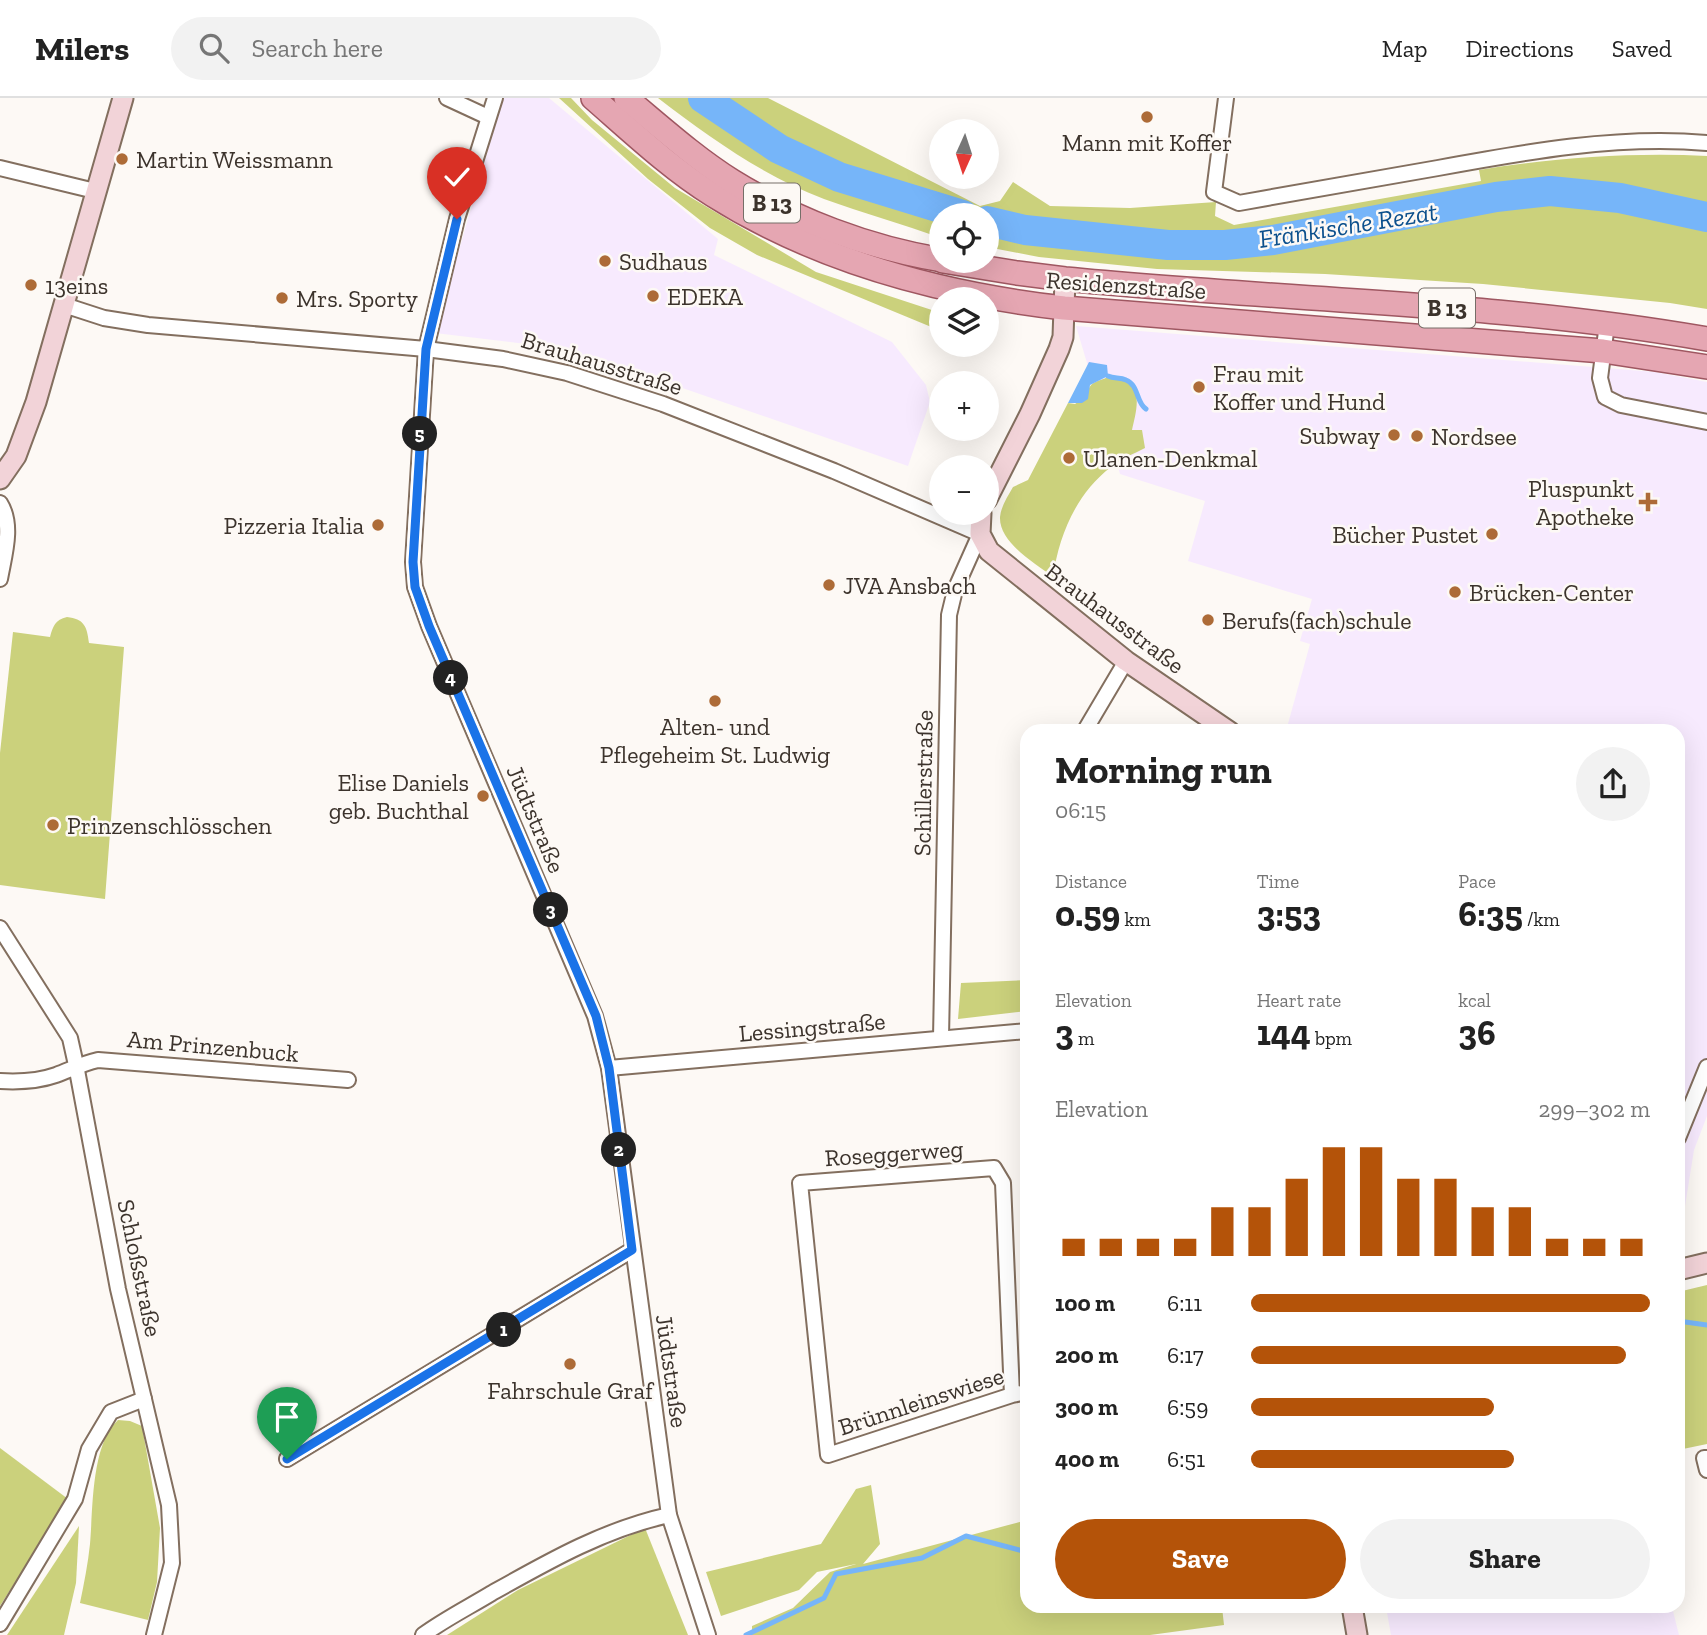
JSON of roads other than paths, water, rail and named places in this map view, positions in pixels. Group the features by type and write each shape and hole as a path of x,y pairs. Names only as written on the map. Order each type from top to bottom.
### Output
{"main road":[{"path":"0,479 16,456 36,402 123,98"},
{"name":"Residenzstraße","path":"593,98 654,152 712,194 759,222 819,249 879,271 942,289 1065,308 1603,351 1707,367"},
{"name":"Residenzstraße","path":"626,98 689,150 732,181 796,216 863,240 929,258"},
{"name":"Residenzstraße","path":"999,271 1065,279 1341,299 1607,324 1707,339"},
{"path":"999,475 1059,349 1063,337 1065,279"},
{"path":"980,525 980,534"},
{"name":"Brauhausstraße","path":"980,534 989,551 1126,661 1218,724"},
{"path":"1685,1268 1707,1263"},
{"path":"1353,1613 1357,1635"}],"street":[{"path":"447,98 488,117"},
{"name":"Jüdtstraße","path":"495,98 457,219 426,349 413,562 415,587 429,626 596,1016 609,1068 669,1515 708,1635"},
{"path":"1226,98 1213,192 1239,204 1478,160 1558,149 1625,143 1707,143"},
{"path":"0,168 96,191"},
{"name":"Brauhausstraße","path":"64,305 104,318 148,325 426,349 503,359 567,373 663,404 834,471 980,534"},
{"path":"1607,324 1601,378 1605,397 1621,405 1707,422"},
{"path":"0,503 8,529 0,579"},
{"name":"Schillerstraße","path":"941,1038 949,615 955,590 980,534"},
{"path":"1089,724 1126,661"},
{"name":"Schloßstraße","path":"0,928 70,1038 76,1065 118,1289 169,1505 172,1563 154,1635"},
{"name":"Lessingstraße","path":"609,1068 1020,1031"},
{"name":"Am Prinzenbuck","path":"0,1081 15,1082 54,1076 76,1065 98,1060 348,1080"},
{"path":"1685,1121 1707,1067"},
{"name":"Roseggerweg","path":"828,1455 800,1183 994,1168 1003,1183 1012,1395"},
{"path":"287,1459 632,1250"},
{"name":"Brünnleinswiese","path":"828,1455 1020,1393"},
{"path":"0,1624 75,1499 89,1449 111,1412 144,1399"},
{"path":"1707,1458 1704,1458 1707,1470"},
{"path":"423,1635 529,1572 587,1542 633,1523 669,1515"}],"water":[{"path":"1089,362 1107,365 1108,376 1090,385 1088,399 1082,403 1068,403"}],"waterway":[{"name":"Fränkische Rezat","path":"703,98 779,149 839,177 929,205"},
{"name":"Fränkische Rezat","path":"999,224 1025,230 1168,245 1225,245 1273,240 1496,197 1550,191 1620,198 1707,217"},
{"path":"1108,376 1130,382 1140,403 1146,409"},
{"path":"1685,1322 1707,1325"},
{"path":"746,1635 824,1598 836,1574 922,1558 966,1536 1020,1550"}],"place":[{"name":"Mann mit Koffer","path":"1147,117"},
{"name":"Martin Weissmann","path":"122,159"},
{"name":"Sudhaus","path":"605,261"},
{"name":"13eins","path":"31,285"},
{"name":"EDEKA","path":"653,296"},
{"name":"Mrs. Sporty","path":"282,298"},
{"name":"Frau mit Koffer und Hund","path":"1199,387"},
{"name":"Subway","path":"1394,435"},
{"name":"Nordsee","path":"1417,436"},
{"name":"Ulanen-Denkmal","path":"1069,458"},
{"name":"Pluspunkt Apotheke","path":"1648,502"},
{"name":"Pizzeria Italia","path":"378,525"},
{"name":"Bücher Pustet","path":"1492,534"},
{"name":"JVA Ansbach","path":"829,585"},
{"name":"Brücken-Center","path":"1455,592"},
{"name":"Berufs(fach)schule","path":"1208,620"},
{"name":"Alten- und Pflegeheim St. Ludwig","path":"715,701"},
{"name":"Elise Daniels geb. Buchthal","path":"483,796"},
{"name":"Prinzenschlösschen","path":"53,825"},
{"name":"Fahrschule Graf","path":"570,1364"}]}
